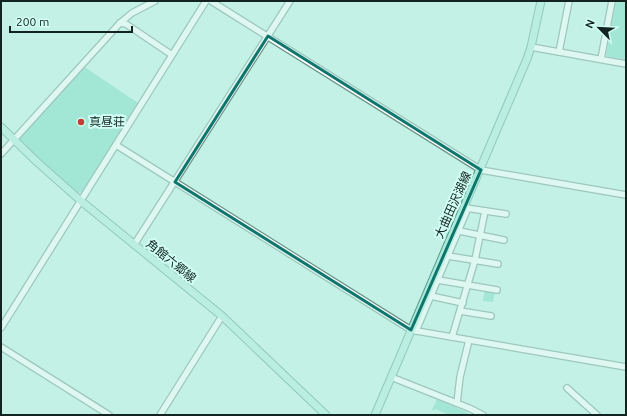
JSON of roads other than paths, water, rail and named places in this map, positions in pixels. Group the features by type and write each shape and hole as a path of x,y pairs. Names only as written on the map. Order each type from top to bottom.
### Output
{"main road":[{"name":"大曲田沢湖線","path":"375,415 391,377 414,331 466,208 480,170 531,47 540,1"},
{"name":"角館六郷線","path":"1,127 81,201 222,316 326,415"}],"street":[{"path":"1,154 120,22 132,13 155,1"},
{"path":"1,328 206,1"},
{"path":"211,1 480,170 626,195"},
{"path":"134,245 176,182 290,1"},
{"path":"559,52 570,1"},
{"path":"601,59 612,1"},
{"path":"120,22 126,24 172,55"},
{"path":"531,47 626,64"},
{"path":"116,145 414,331 626,368"},
{"path":"414,331 459,231 466,208 506,214"},
{"path":"452,337 475,260 485,211"},
{"path":"459,231 504,240"},
{"path":"448,256 498,264"},
{"path":"438,280 497,290"},
{"path":"431,296 463,302"},
{"path":"460,311 491,316"},
{"path":"160,415 222,316"},
{"path":"457,403 460,378 469,340"},
{"path":"1,347 110,415"},
{"path":"391,377 483,415"},
{"path":"566,388 597,415"}],"place":[{"name":"真昼荘","path":"81,122"}]}
